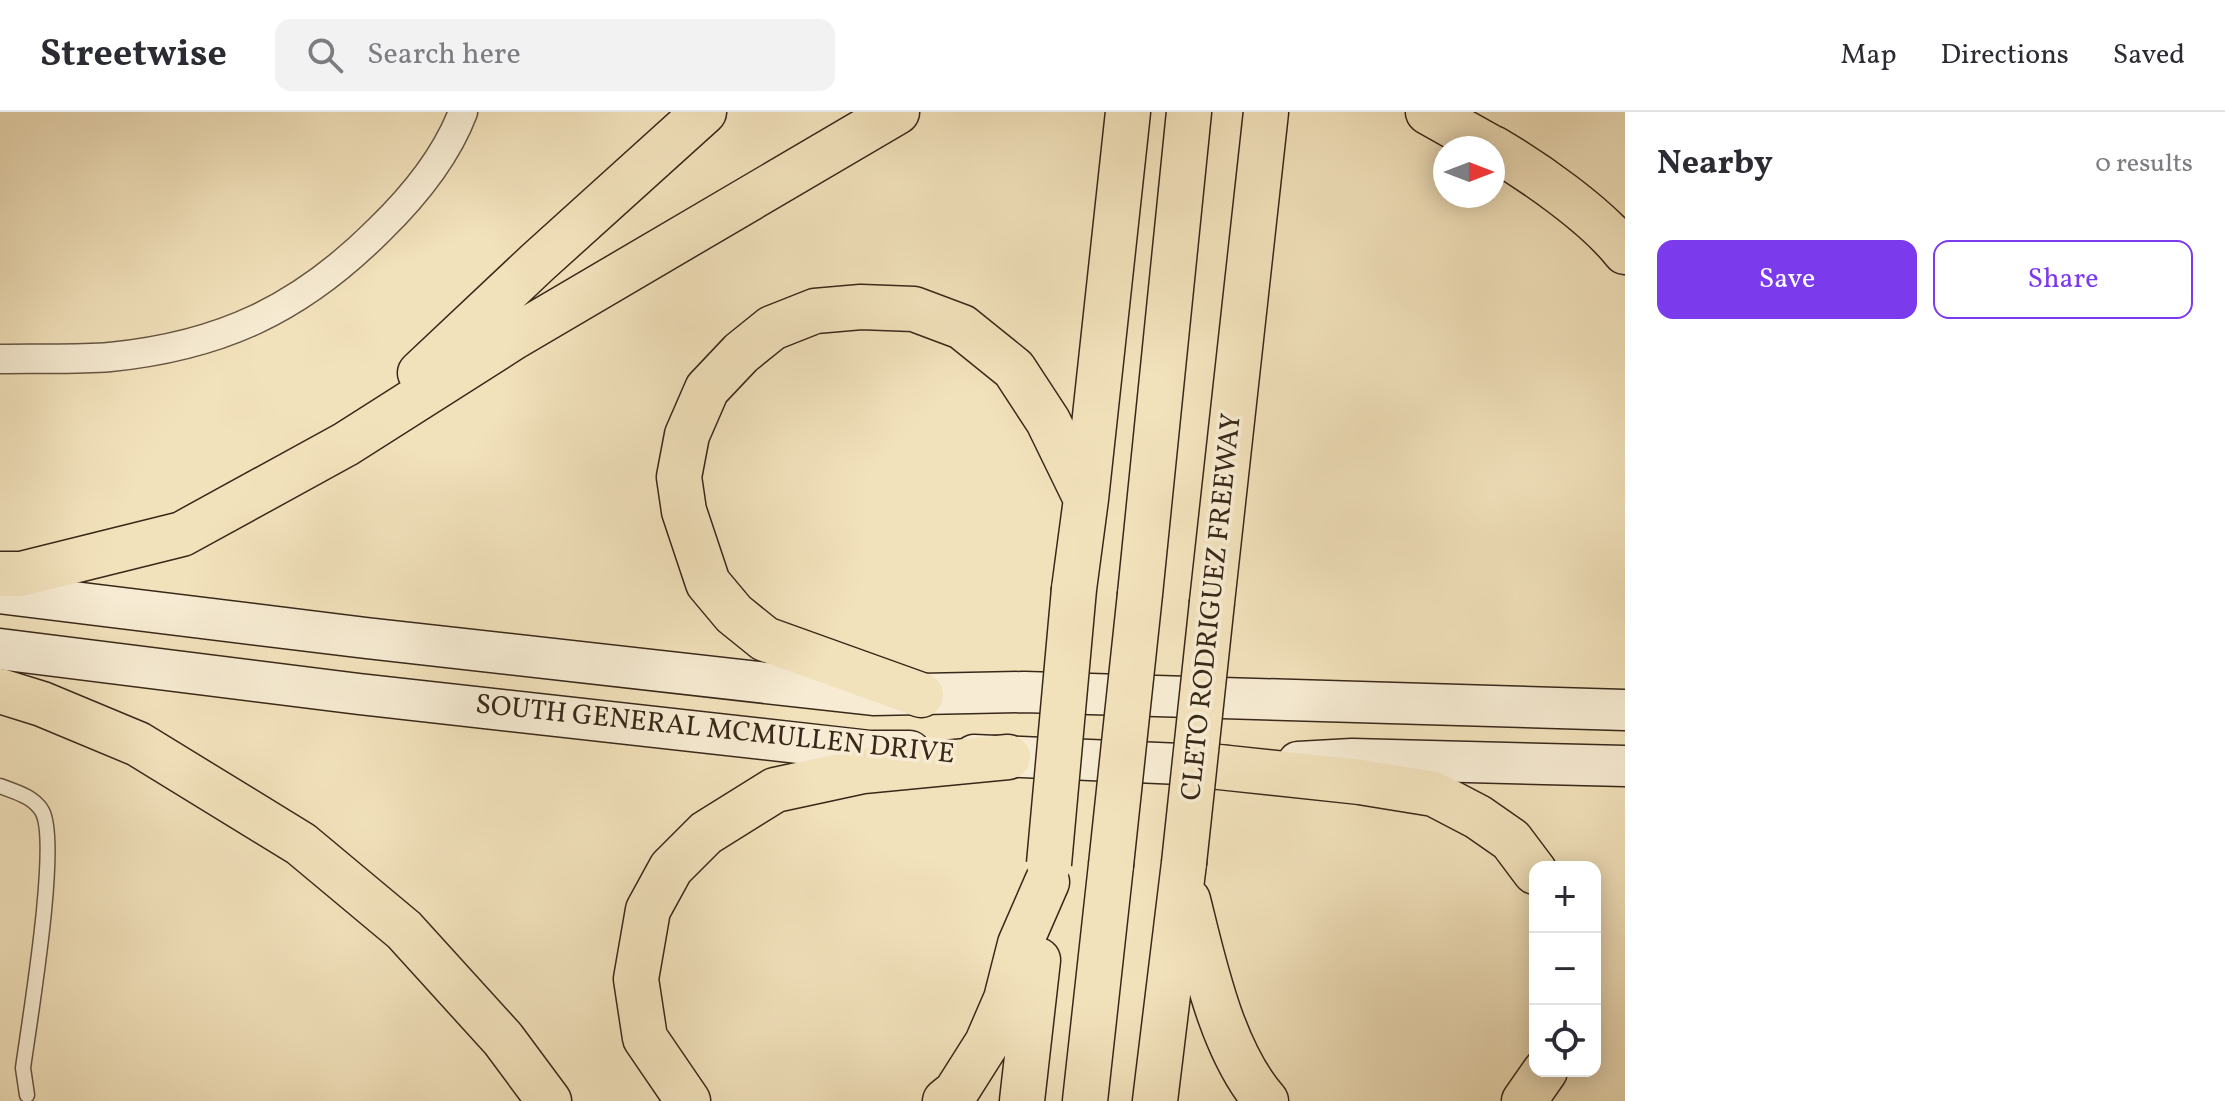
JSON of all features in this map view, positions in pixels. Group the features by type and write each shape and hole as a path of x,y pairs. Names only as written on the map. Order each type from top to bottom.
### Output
{"highway":[{"path":"346,444 538,262 704,112"},
{"path":"0,574 37,571 182,534 346,444 514,337 897,112"},
{"path":"1022,1101 1048,873 1074,589 1128,112"},
{"path":"1085,1101 1189,112"},
{"name":"CLETO RODRIGUEZ FREEWAY","path":"1155,1101 1266,112"},
{"path":"1428,112 1471,136"},
{"path":"1505,155 1527,168 1614,238 1625,252"},
{"path":"921,695 765,639 734,614 708,583 684,511 679,477 687,435 707,389 741,353 772,328 815,311 861,307 914,309 962,327 1014,369 1048,421 1086,499"},
{"path":"0,691 42,704 138,744 301,844 404,930 503,1039 549,1101"},
{"path":"688,1101 645,1038 636,979 648,910 671,868 706,833 775,790 863,771 1008,757"},
{"path":"1219,767 1360,782 1434,794 1478,817 1511,840 1529,864"},
{"path":"1183,871 1207,973 1228,1038 1266,1101"},
{"path":"945,1101 956,1092 987,1043 1006,999 1020,944 1048,873"},
{"path":"1524,1101 1541,1077"}],"main road":[{"name":"SOUTH GENERAL MCMULLEN DRIVE","path":"0,593 873,695 1024,692 1625,710"},
{"name":"SOUTH GENERAL MCMULLEN DRIVE","path":"0,649 344,692 870,751 1219,767 1352,759 1625,766"}],"street":[{"path":"0,359 109,357 220,336 265,317 324,279 397,213 431,171 463,112"}],"lane":[{"path":"0,786 31,798 42,811 48,831 48,875 23,1068 27,1095"}]}
